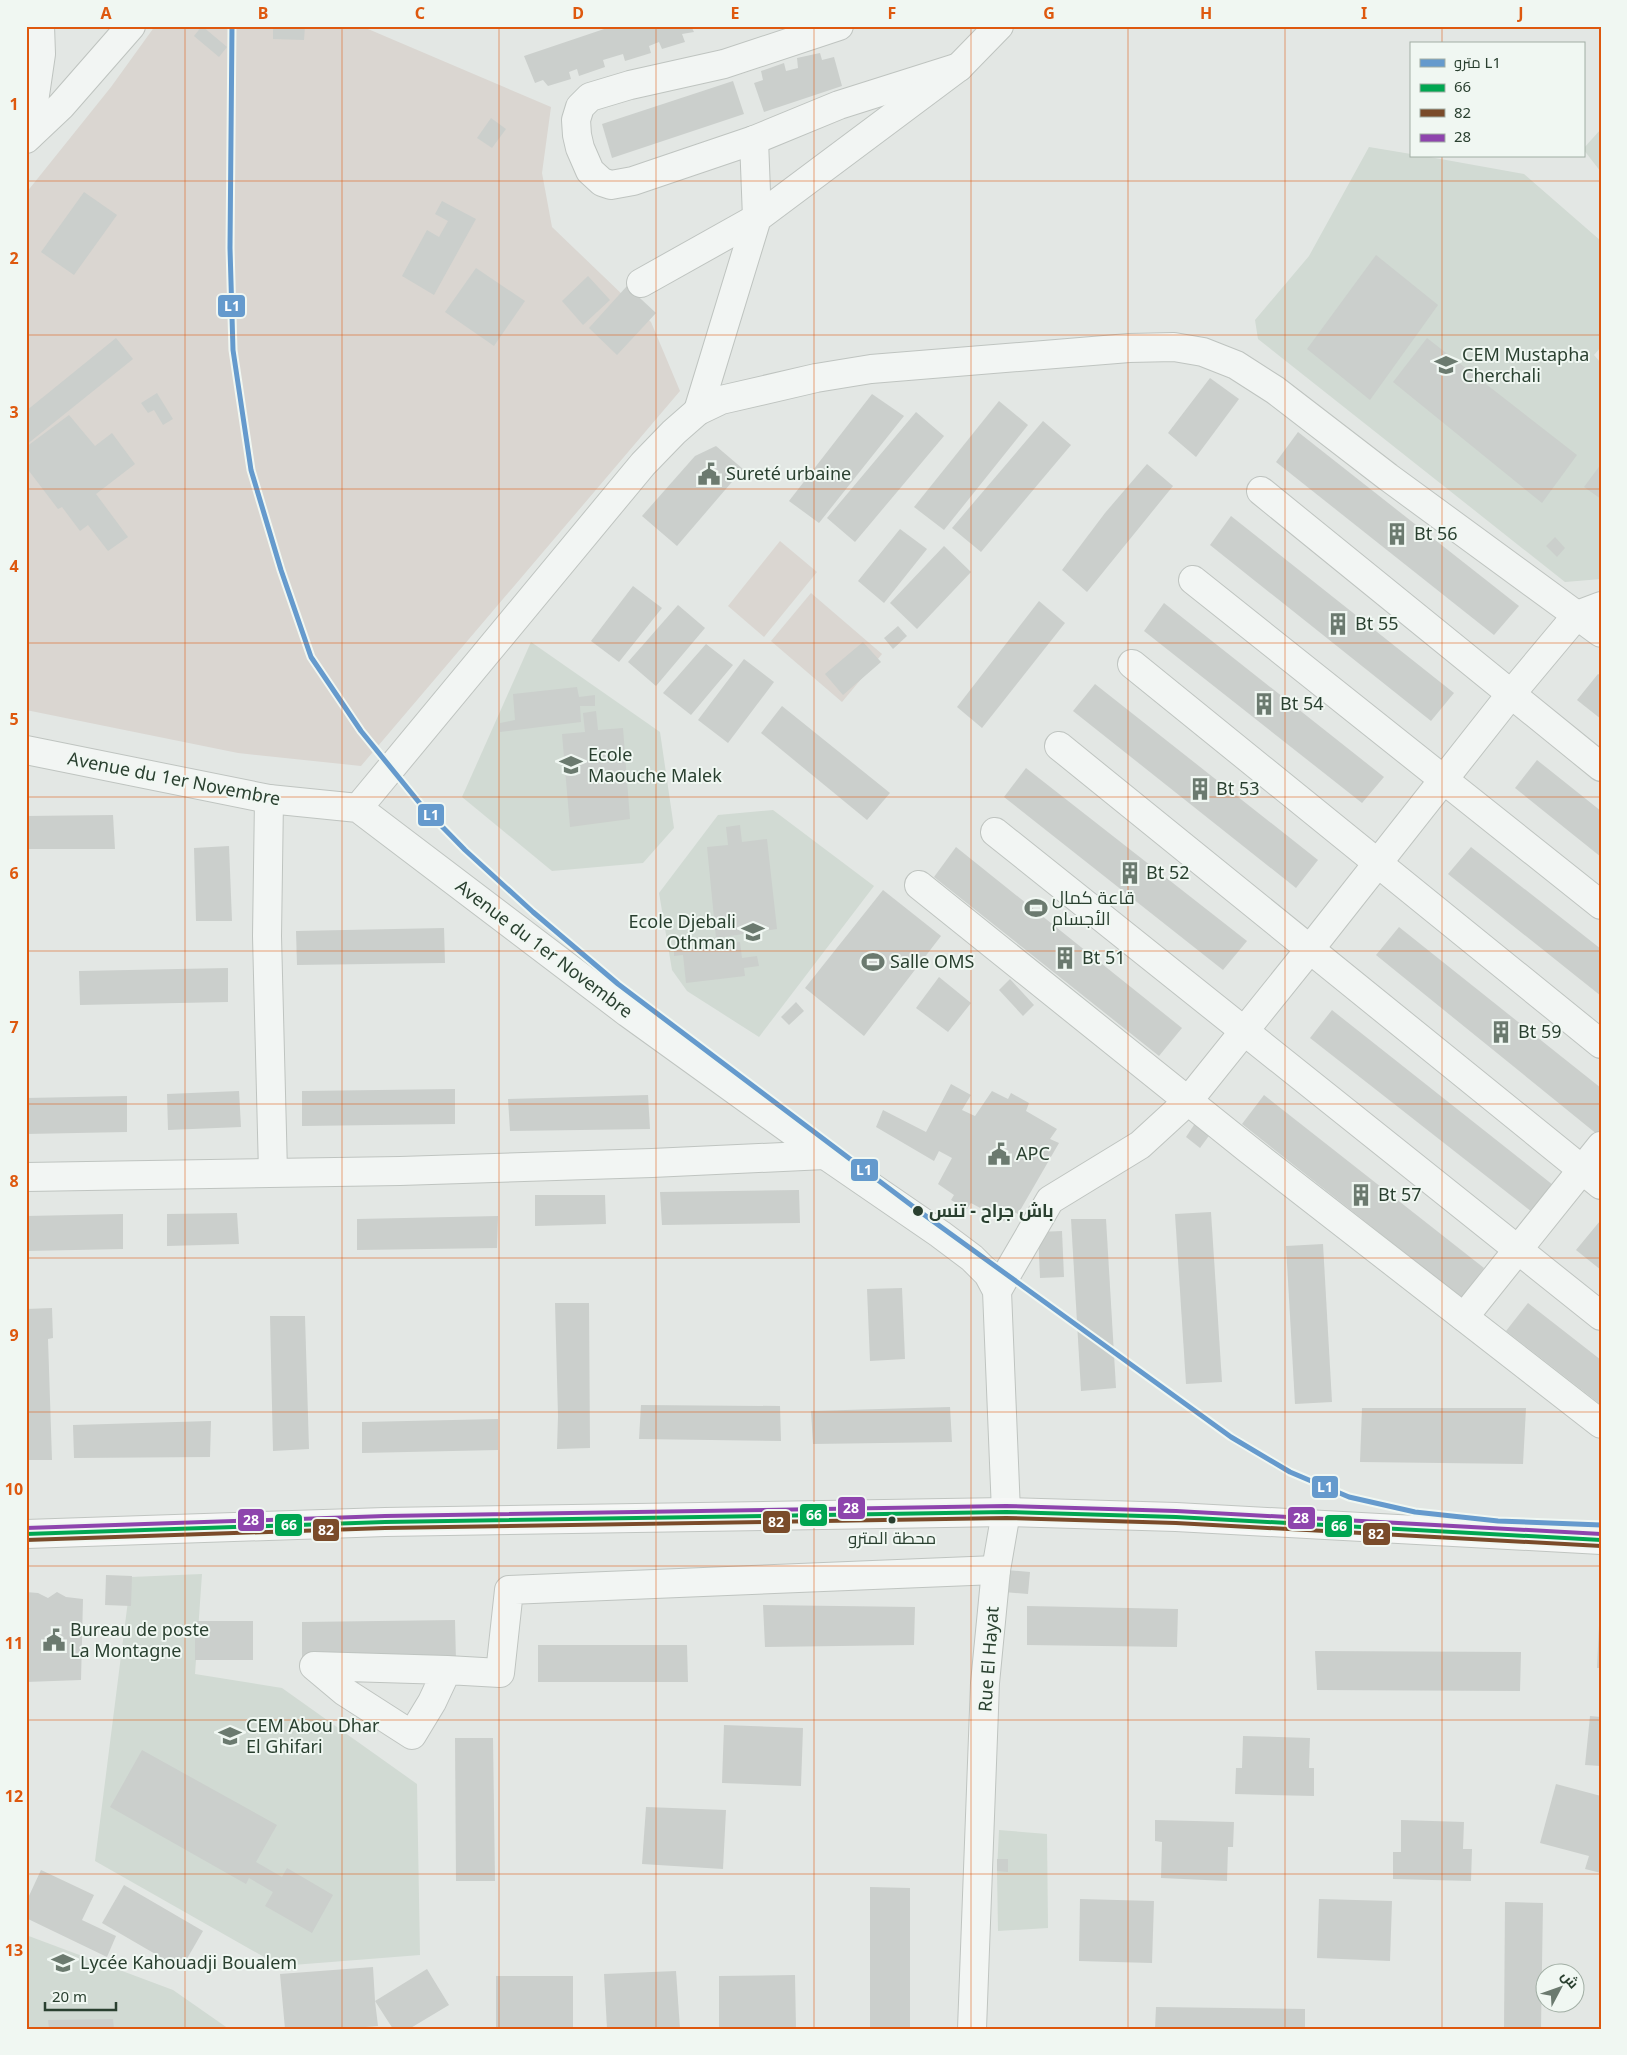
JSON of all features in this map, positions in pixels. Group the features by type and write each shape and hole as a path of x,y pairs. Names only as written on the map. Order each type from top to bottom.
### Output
{"main road":[{"path":"26,1534 385,1522 1006,1512 1176,1517 1601,1540"}],"street":[{"path":"28,138 41,54 40,26"},
{"path":"28,138 61,106 131,26"},
{"path":"839,26 724,64 590,96 583,102 577,113 577,136 590,171 602,182 611,185 634,182 754,140 839,106 959,68"},
{"path":"641,283 756,218 959,68 999,26"},
{"path":"698,411 756,218 754,140"},
{"path":"358,808 643,464 674,432 698,411 721,400 749,393 816,378 871,370 1129,348 1174,347 1203,352 1236,365 1275,390 1388,477 1589,610 1601,633"},
{"path":"1261,492 1601,768"},
{"path":"1193,580 1601,905"},
{"path":"997,1291 1050,1200 1140,1144 1188,1101 1511,694 1589,610"},
{"path":"1132,664 1601,1044"},
{"path":"1059,746 1591,1177"},
{"name":"Avenue du 1er Novembre","path":"26,750 269,799 358,808 628,1013 972,1258 988,1274 997,1291"},
{"path":"269,799 267,936 273,1172"},
{"path":"995,832 1601,1316"},
{"path":"918,886 1188,1101 1601,1424"},
{"path":"1464,1317 1517,1249 1591,1177 1601,1146"},
{"path":"26,1176 409,1171 825,1155"},
{"name":"Rue El Hayat","path":"972,2029 986,1682 996,1570 1006,1512 997,1291"},
{"path":"447,1670 500,1673 509,1590 996,1570"}],"shaded area":[{"path":"155,26 361,26 551,107 542,173 552,227 651,322 680,391 361,766 238,753 26,710 26,193 111,87"},
{"path":"1601,129 1601,172 1584,150"},
{"name":"CEM Mustapha Cherchali","path":"1369,147 1410,154 1410,158 1435,158 1524,174 1601,241 1601,347 1594,355 1601,363 1601,579 1565,582 1258,339 1255,320 1309,256"},
{"path":"780,541 817,572 764,637 728,606"},
{"path":"811,593 882,654 842,702 771,641"},
{"name":"Ecole Maouche Malek","path":"531,642 660,732 674,828 643,863 552,871 462,797"},
{"name":"Ecole Djebali Othman","path":"773,810 874,886 759,1037 687,991 672,970 659,893 718,815"},
{"name":"CEM Abou Dhar El Ghifari","path":"202,1574 195,1674 282,1688 417,1784 420,1955 280,1966 95,1861 131,1577"},
{"path":"999,1830 1047,1834 1048,1928 998,1931 997,1871"},
{"name":"Lycée Kahouadji Boualem","path":"26,1935 173,1990 229,2029 26,2029"}],"building":[{"path":"202,26 227,47 219,57 194,36"},
{"path":"273,26 305,26 304,40 273,39"},
{"path":"613,26 691,26 694,32 682,34 685,42 662,49 659,42 649,46 651,53 625,61 623,54 603,60 605,67 579,76 577,69 569,72 571,79 548,86 543,80 535,83 524,56"},
{"path":"820,53 822,60 834,57 842,86 764,112 754,83 763,80 761,71 784,63 786,71 798,68 797,58"},
{"path":"733,81 744,114 612,158 602,124"},
{"path":"491,118 506,129 492,148 477,138"},
{"path":"84,192 117,215 74,275 41,252"},
{"path":"442,201 476,219 434,295 402,276 427,230 439,237 448,221 435,214"},
{"path":"1376,255 1438,305 1370,400 1307,349"},
{"path":"476,268 525,301 494,346 445,312"},
{"path":"588,276 610,300 583,325 562,301"},
{"path":"627,286 656,313 617,355 589,328"},
{"path":"116,338 133,359 26,445 26,411"},
{"path":"1427,338 1577,455 1542,503 1393,382"},
{"path":"1210,378 1239,399 1196,457 1168,433"},
{"path":"157,393 173,419 163,425 154,410 148,413 141,403"},
{"path":"872,394 904,416 819,523 789,501"},
{"path":"999,401 1028,425 944,530 914,507"},
{"path":"916,412 944,436 855,542 827,518"},
{"path":"69,415 95,446 112,433 135,464 96,494 128,537 108,551 88,525 80,531 62,507 58,509 26,467 26,447"},
{"path":"1043,421 1071,445 981,552 952,528"},
{"name":"Bt 56","path":"1298,432 1519,606 1494,635 1276,462"},
{"path":"716,446 743,469 677,546 642,516 695,456"},
{"path":"1147,464 1173,486 1087,592 1062,570 1105,513"},
{"path":"1601,464 1601,499 1584,487"},
{"name":"Bt 55","path":"1231,516 1454,693 1431,721 1210,545"},
{"path":"900,529 927,549 884,603 858,581"},
{"path":"1555,537 1565,548 1557,557 1546,546"},
{"path":"944,546 971,572 917,629 890,603"},
{"path":"633,586 662,608 619,662 591,641"},
{"path":"1039,601 1065,623 982,728 957,707"},
{"name":"Bt 54","path":"1164,603 1384,777 1362,803 1144,631"},
{"path":"678,605 705,628 656,686 628,662"},
{"path":"898,626 907,636 893,649 884,638"},
{"path":"863,642 881,662 843,695 825,674"},
{"path":"706,644 733,665 691,715 663,693"},
{"path":"744,659 774,682 728,743 698,720"},
{"path":"1598,674 1601,676 1601,719 1577,700"},
{"name":"Bt 53","path":"1095,684 1318,860 1296,888 1073,711"},
{"path":"577,687 579,697 595,695 595,706 580,706 581,722 500,732 500,723 515,720 513,694"},
{"path":"782,706 890,793 867,820 761,733"},
{"path":"596,711 598,730 623,728 630,819 570,827 562,734 585,732 583,713"},
{"path":"1537,760 1601,811 1601,857 1515,788"},
{"name":"Bt 52","path":"1026,768 1247,941 1223,970 1004,797"},
{"path":"113,815 115,849 26,849 26,816"},
{"path":"740,825 742,842 767,839 777,929 716,938 707,847 728,845 726,827"},
{"path":"229,846 232,921 196,921 194,848"},
{"name":"Bt 51","path":"956,847 1182,1028 1159,1056 934,877"},
{"path":"1471,847 1601,949 1601,996 1448,874"},
{"name":"Salle OMS","path":"883,890 941,936 864,1036 805,988"},
{"name":"Bt 59","path":"1399,927 1601,1088 1601,1131 1598,1135 1376,955"},
{"path":"444,928 445,963 297,965 296,931"},
{"path":"740,942 742,958 757,956 759,966 744,968 745,976 686,983 683,955 674,956 674,950"},
{"path":"228,968 228,1002 80,1005 79,971"},
{"path":"939,977 971,1003 948,1032 916,1008"},
{"path":"1010,979 1034,1005 1023,1016 999,990"},
{"path":"796,1002 804,1011 789,1025 781,1017"},
{"path":"1332,1010 1553,1185 1532,1212 1310,1038"},
{"name":"APC","path":"951,1084 971,1095 962,1110 975,1116 992,1091 1008,1099 1011,1093 1029,1103 1026,1111 1057,1129 1050,1139 1059,1143 1018,1214 1010,1210 1004,1221 971,1203 967,1209 951,1200 954,1195 938,1184 952,1158 939,1151 934,1161 876,1127 883,1110 926,1132"},
{"path":"455,1089 455,1124 302,1126 302,1091"},
{"path":"239,1091 241,1127 168,1130 167,1094"},
{"path":"648,1095 650,1129 510,1131 508,1099"},
{"name":"Bt 57","path":"1264,1095 1484,1268 1462,1298 1242,1124"},
{"path":"127,1096 127,1132 26,1134 26,1098"},
{"path":"1196,1122 1211,1133 1200,1148 1186,1137"},
{"path":"799,1190 800,1223 662,1225 660,1192"},
{"path":"535,1195 605,1195 606,1224 535,1226"},
{"path":"1211,1212 1222,1382 1186,1384 1175,1214"},
{"path":"237,1213 239,1244 167,1246 167,1214"},
{"path":"123,1214 123,1249 26,1251 26,1216"},
{"path":"498,1216 497,1248 357,1250 357,1219"},
{"path":"1071,1219 1106,1219 1116,1388 1081,1391"},
{"path":"1601,1222 1601,1270 1576,1250"},
{"path":"1062,1231 1064,1277 1040,1278 1038,1232"},
{"path":"1323,1244 1332,1402 1295,1404 1286,1246"},
{"path":"902,1288 905,1359 870,1361 867,1289"},
{"path":"555,1303 589,1303 590,1448 557,1449"},
{"path":"1528,1303 1601,1360 1601,1405 1506,1331"},
{"path":"52,1308 53,1338 48,1339 52,1460 26,1460 26,1309"},
{"path":"270,1316 305,1316 309,1449 273,1451"},
{"path":"641,1405 780,1406 781,1441 639,1439"},
{"path":"950,1407 952,1442 813,1444 811,1411"},
{"path":"1362,1408 1526,1408 1523,1464 1360,1462"},
{"path":"498,1419 498,1450 362,1453 362,1422"},
{"path":"211,1421 210,1457 74,1458 73,1425"},
{"path":"1006,1570 1030,1572 1028,1594 1004,1592"},
{"path":"106,1575 132,1576 131,1606 105,1605"},
{"name":"Bureau de poste La Montagne","path":"26,1592 38,1593 48,1598 57,1592 66,1597 83,1599 81,1680 26,1682"},
{"path":"763,1605 915,1607 914,1645 765,1647"},
{"path":"1027,1606 1178,1609 1177,1647 1027,1645"},
{"path":"455,1620 456,1661 302,1663 302,1622"},
{"path":"195,1621 253,1621 253,1660 195,1660"},
{"path":"1599,1626 1601,1626 1601,1668 1597,1668"},
{"path":"538,1645 687,1645 688,1682 538,1682"},
{"path":"1315,1651 1521,1652 1520,1691 1317,1690"},
{"path":"1590,1716 1601,1717 1601,1766 1585,1765"},
{"path":"724,1725 803,1728 801,1786 722,1783"},
{"path":"1243,1736 1310,1738 1309,1768 1314,1768 1314,1796 1235,1794 1236,1768 1242,1768"},
{"path":"455,1738 493,1738 495,1881 456,1881"},
{"path":"142,1750 277,1825 256,1862 282,1877 287,1868 333,1895 312,1933 265,1906 273,1892 249,1878 246,1884 110,1807"},
{"path":"1556,1784 1601,1796 1601,1873 1585,1869 1589,1856 1540,1843"},
{"path":"646,1807 726,1810 723,1869 642,1864"},
{"path":"1155,1820 1234,1822 1233,1847 1228,1847 1227,1881 1161,1878 1162,1842 1155,1841"},
{"path":"1401,1820 1464,1822 1463,1849 1472,1849 1471,1881 1393,1879 1393,1852 1401,1852"},
{"path":"997,1859 1008,1859 1008,1872 997,1871"},
{"path":"41,1870 94,1895 82,1920 116,1936 107,1957 26,1918 26,1897 28,1898"},
{"path":"124,1885 203,1931 181,1969 102,1923"},
{"path":"870,1887 910,1888 910,2029 870,2029"},
{"path":"1080,1899 1154,1901 1152,1963 1079,1961"},
{"path":"1319,1899 1392,1901 1390,1961 1317,1958"},
{"path":"1505,1902 1543,1903 1542,1962 1534,1962 1534,2012 1541,2012 1541,2029 1504,2029"},
{"path":"373,1967 378,2026 341,2029 285,2029 280,1974"},
{"path":"427,1969 449,2005 409,2029 393,2029 375,2001"},
{"path":"676,1971 680,2029 607,2029 604,1974"},
{"path":"795,1975 796,2029 719,2029 719,1976"},
{"path":"496,1976 573,1976 573,2029 496,2029"},
{"path":"1156,2007 1305,2009 1305,2029 1155,2029"},
{"path":"113,2019 114,2029 49,2029 48,2020"}],"metro line":[{"name":"L1","path":"232,26 230,248 233,350 251,470 281,570 311,657 361,731 422,806 465,850 533,912 618,984 919,1211 1231,1437 1290,1472 1349,1497 1415,1512 1498,1521 1601,1525"}],"transit line":[{"name":"28","path":"26,1528 385,1516 1006,1506 1176,1511 1601,1534"},
{"name":"66","path":"26,1534 385,1522 1006,1512 1176,1517 1601,1540"},
{"name":"82","path":"26,1540 385,1528 1006,1518 1176,1523 1601,1546"}],"place":[{"name":"CEM Mustapha Cherchali","path":"1446,365"},
{"name":"Sureté urbaine","path":"709,474"},
{"name":"Bt 56","path":"1397,534"},
{"name":"Bt 55","path":"1338,624"},
{"name":"Bt 54","path":"1264,704"},
{"name":"Ecole Maouche Malek","path":"571,765"},
{"name":"Bt 53","path":"1200,789"},
{"name":"Bt 52","path":"1130,873"},
{"name":"قاعة كمال الأجسام","path":"1036,908"},
{"name":"Ecole Djebali Othman","path":"753,932"},
{"name":"Bt 51","path":"1065,958"},
{"name":"Salle OMS","path":"873,962"},
{"name":"Bt 59","path":"1501,1032"},
{"name":"APC","path":"999,1154"},
{"name":"Bt 57","path":"1361,1195"},
{"name":"باش جراح - تنس","path":"918,1211"},
{"name":"محطة المترو","path":"892,1520"},
{"name":"Bureau de poste La Montagne","path":"54,1640"},
{"name":"CEM Abou Dhar El Ghifari","path":"230,1736"},
{"name":"Lycée Kahouadji Boualem","path":"63,1963"}]}
